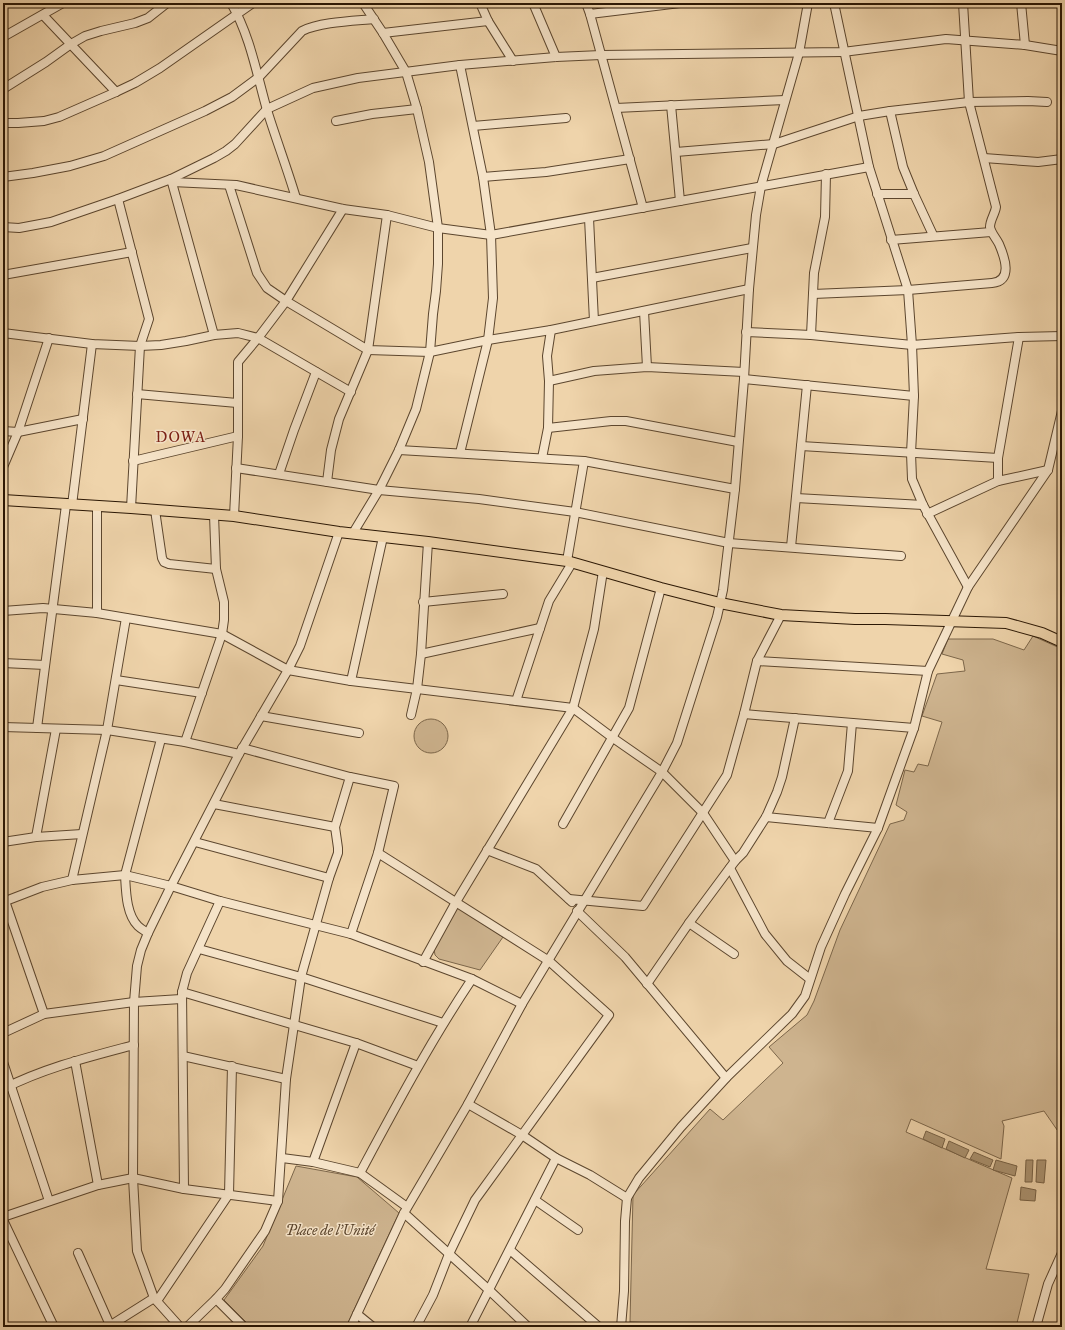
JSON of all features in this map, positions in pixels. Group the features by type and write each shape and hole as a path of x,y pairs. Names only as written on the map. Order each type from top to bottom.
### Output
{"main road":[{"path":"3,500 234,516 339,532 428,542 570,562 720,603 781,615 856,619 1006,623 1042,633 1062,642"}],"street":[{"path":"3,37 63,3"},
{"path":"3,89 46,62 71,44 91,34 135,23 148,18 167,3"},
{"path":"231,3 237,14 259,77 267,109 296,198"},
{"path":"3,123 44,121 59,117 116,92 160,68 253,3"},
{"path":"353,533 379,490 416,409 430,352 436,290 438,228 429,162 417,109 406,72 363,3"},
{"path":"480,3 488,22 513,61"},
{"path":"532,3 556,57"},
{"path":"586,3 643,208"},
{"path":"590,14 653,4 680,3"},
{"path":"351,1327 406,1210 468,1104 522,1004 662,772 677,743 718,617 735,489 752,248 761,186 799,53 808,3"},
{"path":"834,3 869,167 908,290 914,396 911,453 912,479 927,514 968,587"},
{"path":"813,294 908,290 997,283 1005,276 1005,268 998,242 991,232 990,223 996,207 969,102 963,3"},
{"path":"1021,3 1025,45"},
{"path":"43,15 116,92"},
{"path":"3,177 70,166 104,156 205,111 232,97 259,77 302,31 317,26 374,19"},
{"path":"383,33 488,22"},
{"path":"3,227 19,228 51,222 172,181 226,151 235,144 267,109 313,88 358,78 460,65 556,57 601,55 844,52 938,40 1025,45 1062,51"},
{"path":"460,65 483,177 491,235 493,298 488,340 460,453"},
{"path":"616,108 785,100"},
{"path":"676,152 774,144 859,116 890,111 969,102 1047,102"},
{"path":"671,105 680,201"},
{"path":"336,121 372,114 417,109"},
{"path":"890,111 903,167 933,236"},
{"path":"472,126 566,118"},
{"path":"483,177 546,172 630,158"},
{"path":"984,158 1038,162 1062,159"},
{"path":"172,181 229,185 343,209 387,215 438,228 491,235 869,167"},
{"path":"811,335 815,269 825,217 826,174"},
{"path":"172,181 214,334"},
{"path":"229,185 256,274 267,288 286,302 368,350 430,352 488,340 551,330 749,289"},
{"path":"877,194 914,194"},
{"path":"118,199 149,319 140,346 131,508"},
{"path":"234,516 238,436 238,362 286,302 343,209"},
{"path":"327,482 334,435 339,419 368,350 387,215"},
{"path":"589,218 594,321"},
{"path":"892,240 991,232"},
{"path":"592,278 752,248"},
{"path":"3,275 132,252"},
{"path":"644,311 647,367"},
{"path":"542,458 548,428 549,381 547,356 551,330"},
{"path":"746,332 811,335 912,345 1019,337 1062,336"},
{"path":"3,333 92,344 140,346 161,345 214,334 233,333 258,338 351,392"},
{"path":"998,481 998,458 1019,337"},
{"path":"3,468 18,432 50,338"},
{"path":"37,728 53,608 83,419 92,344"},
{"path":"549,381 594,371 647,367 744,375 807,386 914,396"},
{"path":"279,474 316,372"},
{"path":"791,547 807,386"},
{"path":"137,394 237,403"},
{"path":"621,1327 624,1291 625,1221 627,1198 639,1178 726,1078 792,1014 805,996 821,947 878,828 914,728 928,671 968,587 1048,470 1062,411"},
{"path":"3,431 18,432 83,419"},
{"path":"548,428 611,421 626,421 738,442"},
{"path":"133,461 238,436"},
{"path":"801,446 998,458"},
{"path":"398,450 584,461 735,489"},
{"path":"516,701 548,601 570,562 575,512 584,461"},
{"path":"236,468 379,490 479,499 575,512 729,543 900,556"},
{"path":"927,514 998,481 1048,470"},
{"path":"796,498 923,505"},
{"path":"97,506 97,613"},
{"path":"155,510 162,558 164,562 169,564 216,569"},
{"path":"185,742 222,634 224,620 224,602 216,569 214,515"},
{"path":"180,1327 156,1299 137,1251 133,1178 134,1002 137,966 148,933 171,886 195,842 240,751 288,670 303,638 339,532"},
{"path":"351,681 383,537"},
{"path":"411,715 417,689 421,654 423,602 428,542"},
{"path":"423,962 456,902 573,708 594,629 603,571"},
{"path":"563,824 630,708 661,588"},
{"path":"423,602 503,594"},
{"path":"3,611 32,608 53,608 97,613 222,634 288,670 351,681 573,708 662,772 703,813 732,865 765,934 788,962 810,979"},
{"path":"569,899 643,906 727,775 757,661 781,615"},
{"path":"72,880 107,730 126,618"},
{"path":"421,654 540,628"},
{"path":"757,661 928,671"},
{"path":"3,663 45,665"},
{"path":"116,680 202,693"},
{"path":"744,714 914,728"},
{"path":"261,716 359,733"},
{"path":"647,984 689,923 732,865 743,853 766,817 782,777 795,718"},
{"path":"828,823 848,771 852,722"},
{"path":"3,727 107,730 240,751 394,786 378,853 351,934"},
{"path":"36,837 56,729"},
{"path":"148,933 139,928 134,922 126,896 125,875 162,739"},
{"path":"187,1327 216,1299 265,1231 278,1201 286,1080 301,977 329,878 338,853 335,827 350,777"},
{"path":"214,804 335,827"},
{"path":"766,817 878,828"},
{"path":"3,842 36,837 82,834"},
{"path":"195,842 329,878"},
{"path":"487,850 536,869 569,899 625,957 726,1078"},
{"path":"378,853 549,961 609,1015 475,1200 449,1254 433,1295 416,1327"},
{"path":"44,1014 4,902 42,887 72,880 125,875 171,886 220,901 315,926 351,934 472,979 522,1004"},
{"path":"184,1189 182,996 187,973 220,901"},
{"path":"689,923 734,954"},
{"path":"199,949 301,977 443,1023"},
{"path":"360,1173 418,1066 443,1023 472,979"},
{"path":"3,1033 44,1014 182,996 356,1043 418,1066"},
{"path":"313,1162 356,1043"},
{"path":"3,1089 75,1061 134,1045"},
{"path":"183,1056 232,1066 286,1080"},
{"path":"75,1061 98,1185"},
{"path":"3,1062 49,1201"},
{"path":"78,1252 109,1326 156,1299 229,1194 232,1066"},
{"path":"468,1104 522,1135 556,1158 627,1198"},
{"path":"282,1158 313,1162 360,1173 406,1210 449,1254 528,1327"},
{"path":"470,1327 556,1158"},
{"path":"3,1217 98,1185 133,1178 184,1189 278,1201"},
{"path":"535,1200 578,1230"},
{"path":"3,1220 53,1325 44,1327"},
{"path":"510,1250 599,1327"},
{"path":"1036,1327 1048,1284 1062,1253"},
{"path":"216,1299 244,1327"},
{"path":"357,1314 372,1327"}],"green space":[{"path":"1033,636 1062,649 1062,1137 1044,1111 1002,1121 1004,1126 1001,1159 911,1119 906,1132 1012,1178 986,1269 1029,1274 1016,1327 654,1327 654,1323 630,1322 633,1195 710,1109 723,1120 783,1063 769,1047 807,1015 814,1001 840,930 890,824 904,820 907,812 896,805 905,770 914,772 918,764 928,766 942,722 922,716 937,674 965,671 963,660 942,654 948,639 993,639 1024,650"},
{"path":"428,719 434,719 443,724 447,730 447,742 443,748 434,753 428,753 419,748 414,739 414,733 419,724"},
{"path":"457,907 503,937 480,970 439,959 435,955 434,949"},
{"name":"Place de l'Unité","path":"296,1166 357,1177 399,1213 346,1327 251,1327 224,1300 263,1246"}],"shaded area":[{"path":"926,1131 945,1139 942,1148 923,1139"},
{"path":"949,1141 969,1150 965,1158 946,1149"},
{"path":"974,1152 993,1160 990,1167 970,1159"},
{"path":"996,1160 1017,1166 1015,1176 993,1170"},
{"path":"1026,1160 1033,1160 1032,1182 1025,1182"},
{"path":"1037,1160 1046,1160 1044,1183 1036,1182"},
{"path":"1021,1187 1036,1190 1035,1201 1020,1200"}],"district":[{"name":"DOWA","path":"181,437"}]}
